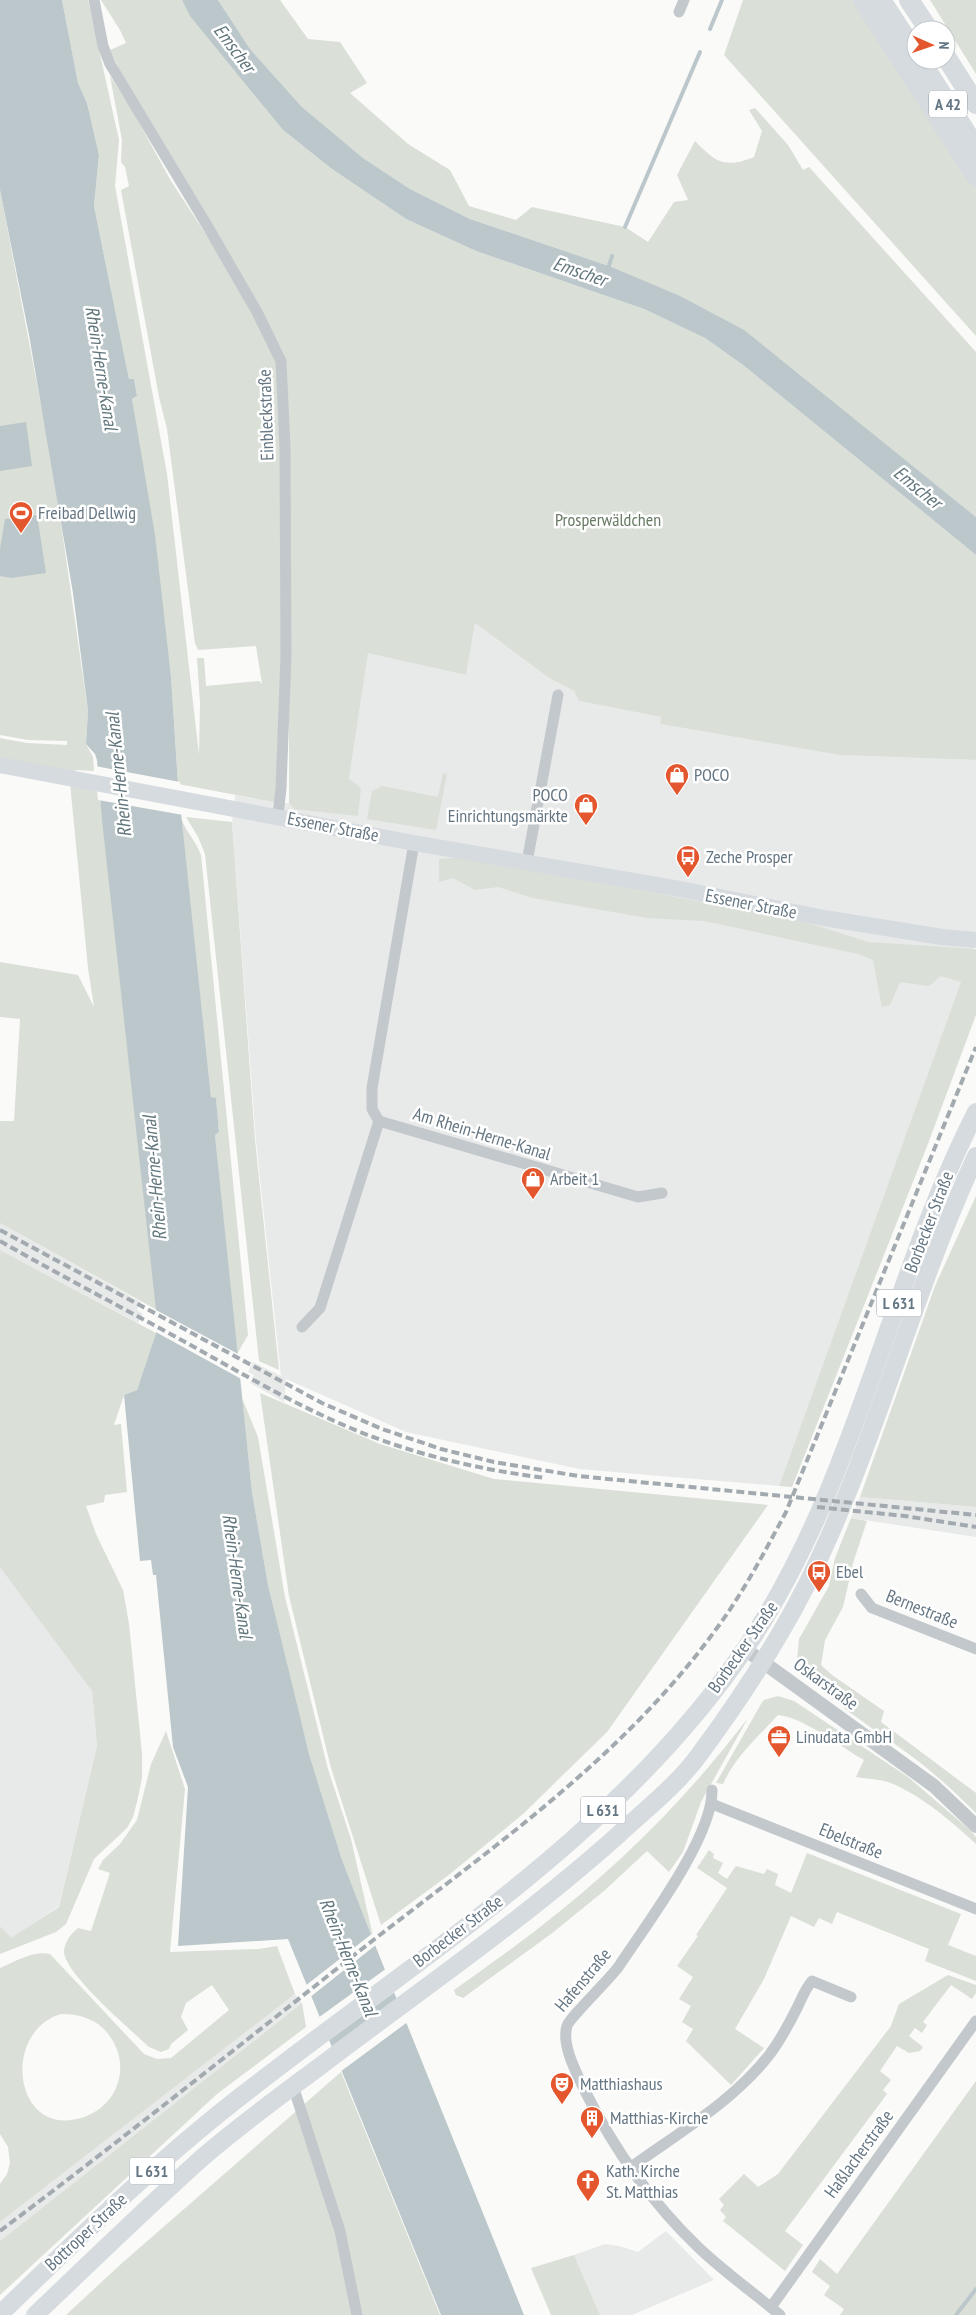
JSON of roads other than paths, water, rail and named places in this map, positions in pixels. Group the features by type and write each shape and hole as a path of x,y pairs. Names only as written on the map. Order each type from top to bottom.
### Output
{"highway":[{"path":"863,0 976,176"},
{"path":"881,0 906,39"},
{"path":"909,0 922,20"},
{"name":"A 42","path":"926,70 976,148"},
{"name":"A 42","path":"954,70 976,104"}],"main road":[{"name":"Essener Straße","path":"0,765 875,928 976,940"},
{"name":"Borbecker Straße","path":"314,2039 433,1952 574,1838 669,1745 745,1649 782,1588 826,1494 862,1404 946,1175 976,1112"},
{"name":"Borbecker Straße","path":"322,2064 412,1999 588,1861 664,1792 696,1759 764,1662 806,1586 876,1420 938,1246 976,1156"},
{"name":"Bottroper Straße","path":"0,2314 182,2143 314,2039"},
{"name":"Bottroper Straße","path":"35,2315 206,2154 322,2064"}],"street":[{"name":"Einbleckstraße","path":"94,0 103,46 110,64 257,312 281,361 285,449 286,656 281,788 278,816"},
{"path":"679,12 684,0"},
{"path":"528,862 558,695"},
{"path":"302,1327 320,1308 379,1122 372,1109 372,1088 414,843"},
{"name":"Am Rhein-Herne-Kanal","path":"379,1122 638,1197 662,1193"},
{"name":"Bernestraße","path":"861,1594 872,1608 976,1649"},
{"name":"Oskarstraße","path":"745,1649 934,1786 976,1826"},
{"name":"Hafenstraße","path":"712,1790 712,1804 693,1851 619,1966 607,1982 568,2022 566,2029 568,2048 580,2080 595,2110 630,2168 673,2223 727,2274 780,2315"},
{"name":"Ebelstraße","path":"712,1804 976,1909"},
{"path":"630,2168 722,2102 750,2077 786,2030 806,1988 812,1981 851,1997"},
{"name":"Haßlacherstraße","path":"771,2307 976,2021"},
{"path":"293,2086 340,2231 357,2315"}],"water":[{"name":"Rhein-Herne-Kanal","path":"0,0 62,0 78,83 87,103 99,155 94,206 129,379 134,379 137,396 132,399 155,535 171,677 178,784 211,1097 216,1098 219,1132 215,1135 252,1492 268,1585 309,1754 341,1857 524,2315 441,2315 288,1939 178,1946 188,1787 173,1747 156,1575 153,1575 151,1560 140,1561 124,1395 137,1390 156,1333 156,1310 97,760 95,754 86,744 88,711 73,593 29,335 0,190"},
{"name":"Emscher","path":"182,0 218,0 250,49 302,107 363,158 410,189 470,219 609,266 680,296 744,330 976,517 976,555 743,365 705,338 644,309 476,251 406,219 332,169 283,130 190,16"},
{"name":"Freibad Dellwig","path":"26,422 32,466 0,471 0,426"},
{"name":"Freibad Dellwig","path":"37,515 46,573 11,578 0,576 0,549 5,519"}],"waterway":[{"path":"710,29 722,0"},
{"path":"625,227 700,52"},
{"name":"Emscher","path":"608,269 612,256"},
{"path":"956,2315 976,2289"}],"railway":[{"path":"0,2231 501,1842 593,1765 677,1679 734,1603 786,1512 976,1047"},
{"path":"0,1230 322,1403 382,1429 441,1449 494,1462 578,1476 976,1515"},
{"path":"0,1241 266,1387 336,1422 383,1441 428,1455 498,1471 546,1478"},
{"path":"817,1507 905,1516 976,1527"}],"place":[{"name":"Freibad Dellwig","path":"21,534"},
{"name":"POCO","path":"677,796"},
{"name":"POCO Einrichtungsmärkte","path":"586,826"},
{"name":"Zeche Prosper","path":"688,878"},
{"name":"Arbeit 1","path":"533,1200"},
{"name":"Ebel","path":"819,1593"},
{"name":"Linudata GmbH","path":"779,1758"},
{"name":"Matthiashaus","path":"562,2105"},
{"name":"Matthias-Kirche","path":"592,2139"},
{"name":"Kath. Kirche St. Matthias","path":"588,2202"}],"park label":[{"name":"Prosperwäldchen","path":"608,520"}]}
